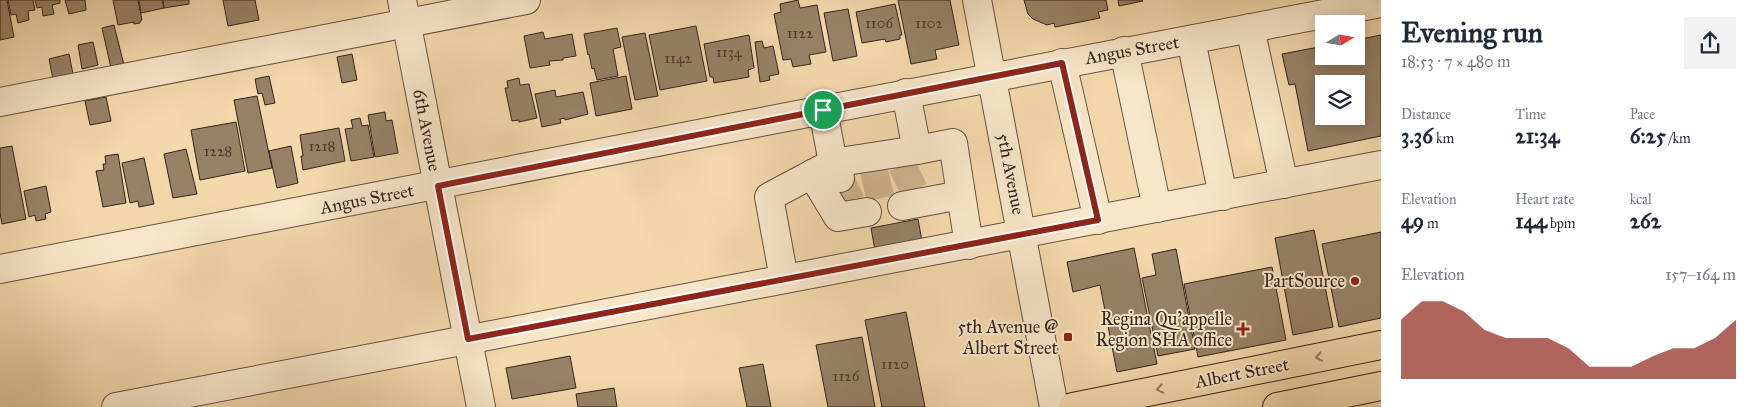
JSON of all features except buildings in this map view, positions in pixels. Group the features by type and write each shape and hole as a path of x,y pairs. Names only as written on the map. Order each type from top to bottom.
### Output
{"main road":[{"name":"Albert Street","path":"1073,407 1381,345"},
{"path":"1277,407 1381,386"}],"street":[{"path":"0,102 404,11 526,0"},
{"name":"5th Avenue","path":"976,0 1054,407"},
{"name":"Angus Street","path":"0,269 438,186 992,76 1381,3"},
{"name":"6th Avenue","path":"404,11 481,407"},
{"path":"1250,28 1284,184"},
{"path":"1191,40 1223,196"},
{"path":"1124,51 1157,208"},
{"path":"1062,63 1098,220"},
{"path":"892,159 906,93"},
{"path":"823,110 844,190"},
{"path":"784,280 770,197 844,190 892,159 953,143 969,245"},
{"path":"116,407 1381,165"},
{"path":"912,200 961,195"}],"tunnel":[{"path":"902,165 914,190"},
{"path":"874,171 883,209"},
{"path":"840,178 851,202"}],"place":[{"name":"PartSource","path":"1355,281"},
{"name":"Regina Qu'appelle Region SHA office","path":"1243,329"},
{"name":"5th Avenue @ Albert Street","path":"1068,337"}],"route":[{"path":"1062,63 1098,220 468,339 438,186 823,110 1062,63"}]}
